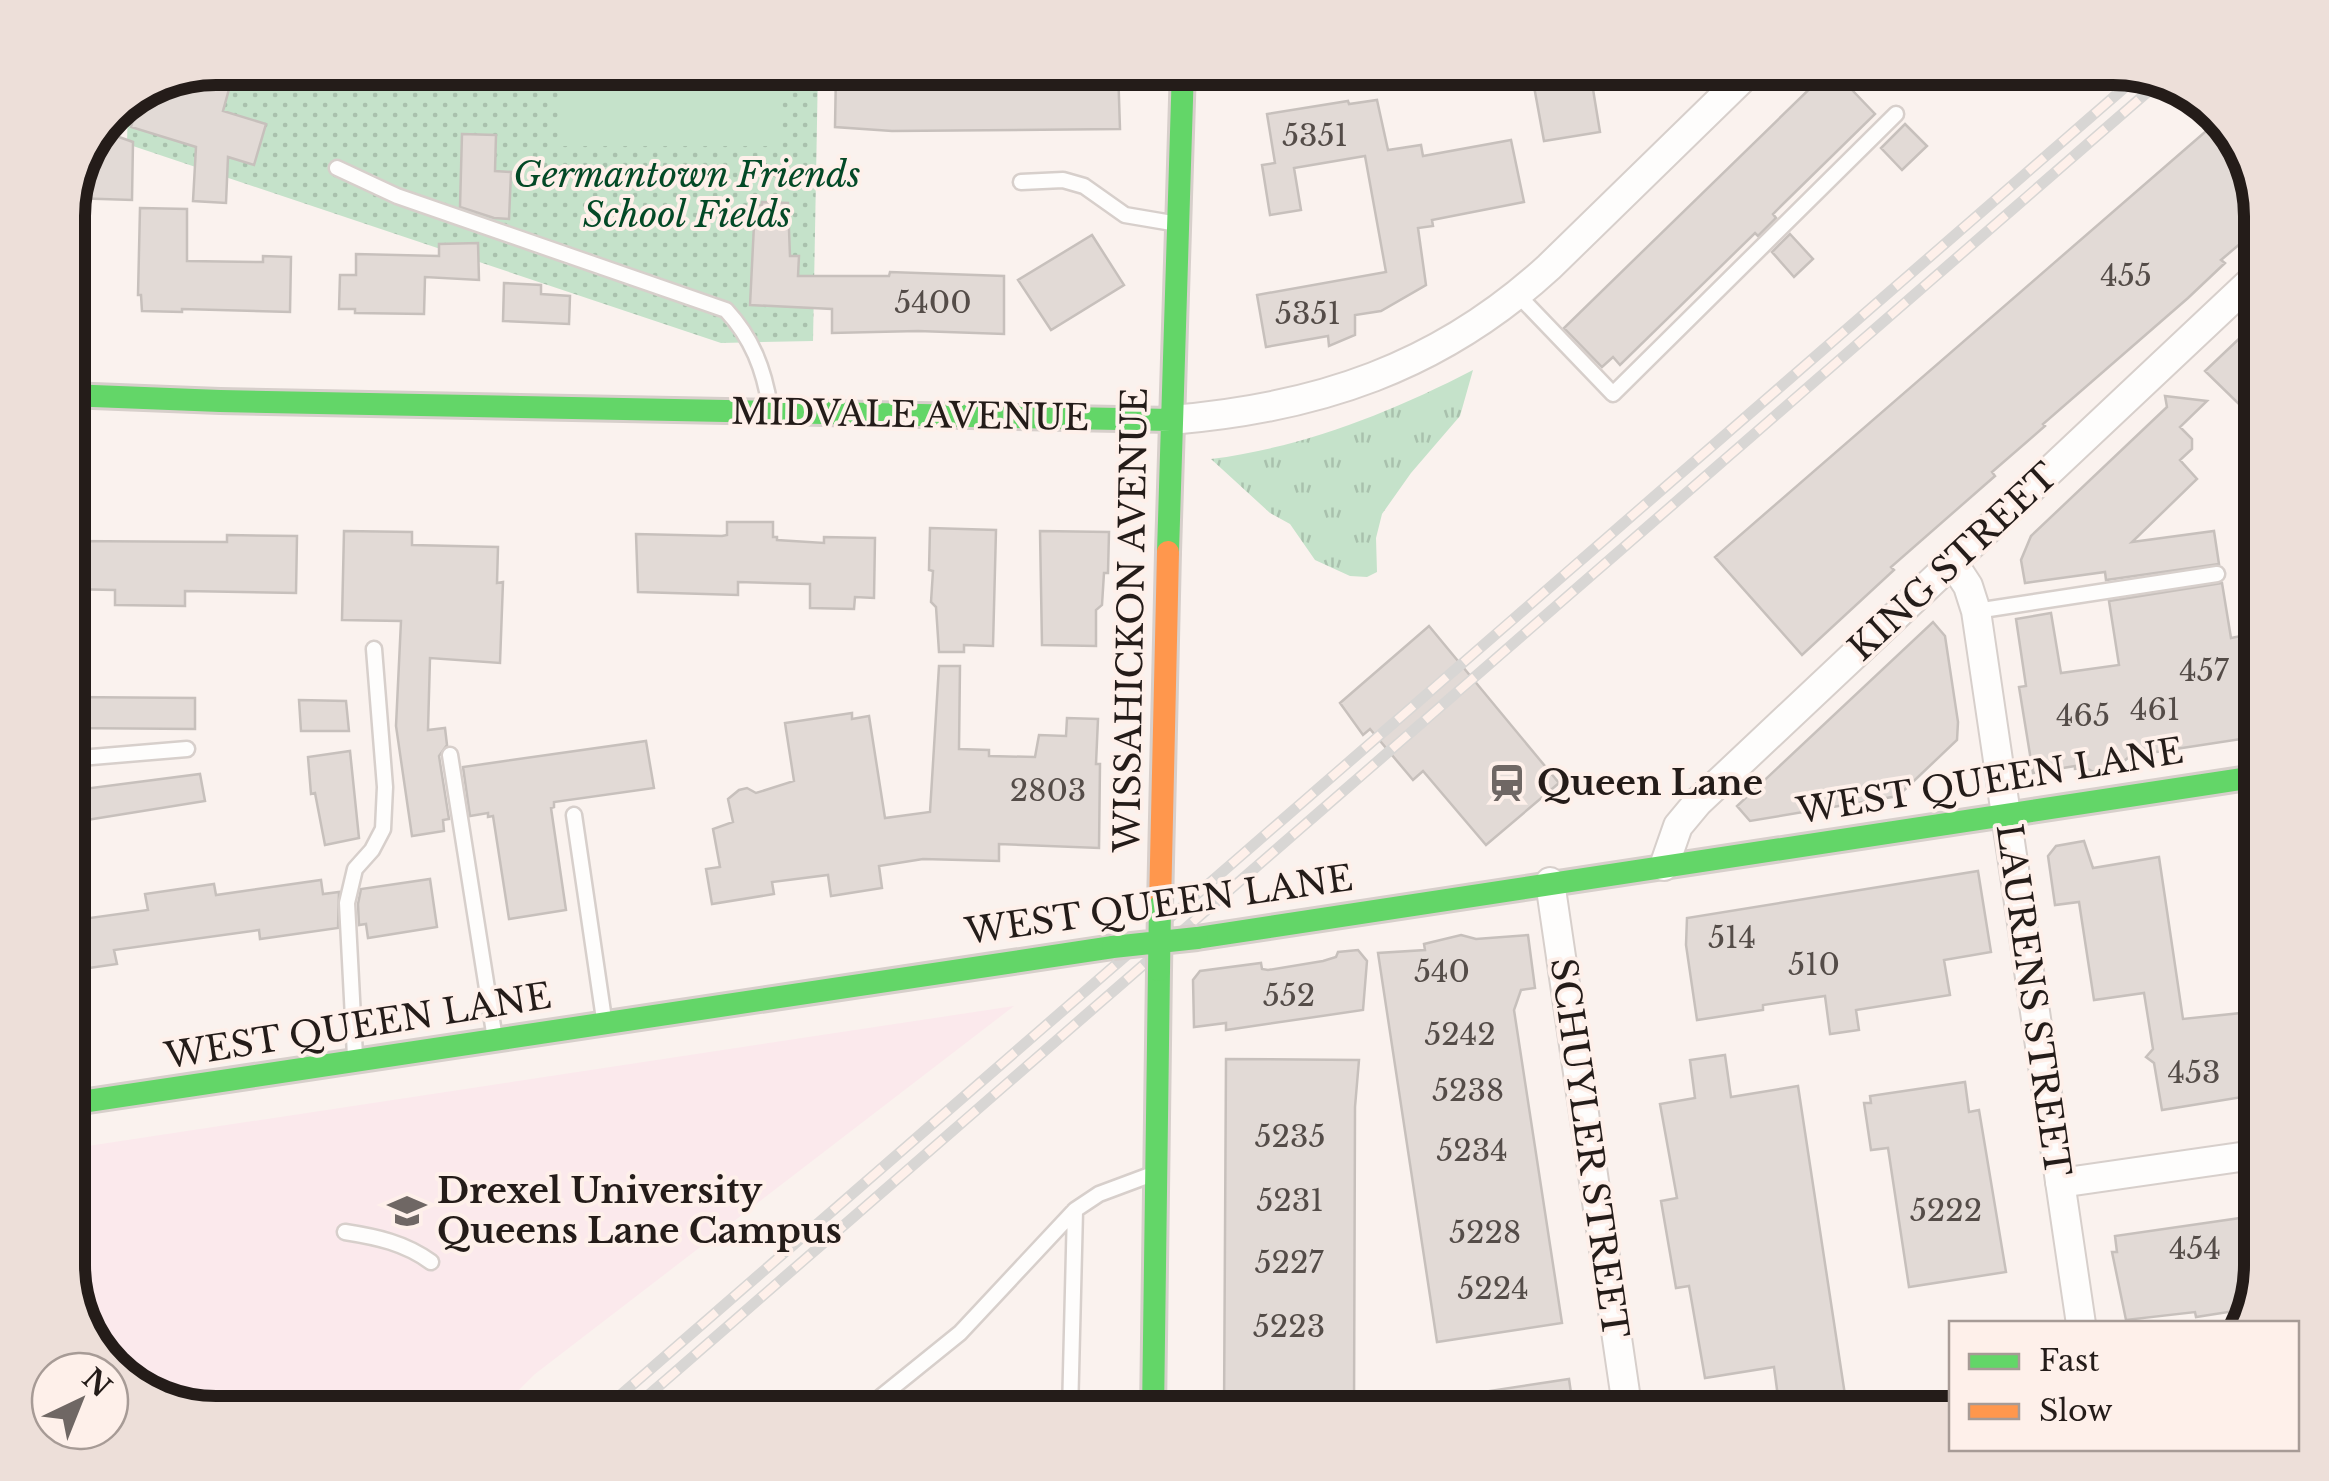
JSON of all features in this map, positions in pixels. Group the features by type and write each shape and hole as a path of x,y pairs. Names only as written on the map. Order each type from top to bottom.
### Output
{"street":[{"name":"WISSAHICKON AVENUE","path":"1153,1396 1159,942 1182,85"},
{"name":"MIDVALE AVENUE","path":"85,395 1171,420 1264,410 1357,386 1434,351 1518,295 1735,85"},
{"name":"KING STREET","path":"1664,866 1678,826 1698,802 2244,288"},
{"name":"LAURENS STREET","path":"1953,562 1968,586 1976,612 2081,1321"},
{"name":"WEST QUEEN LANE","path":"85,1102 2244,779"},
{"name":"SCHUYLER STREET","path":"1550,882 1625,1396"},
{"path":"2060,1184 2244,1157"}],"lane":[{"path":"1518,295 1613,394 1896,114"},
{"path":"337,168 397,196 726,310 742,326 764,372 771,412"},
{"path":"1021,182 1062,180 1084,186 1125,215 1178,224"},
{"path":"1976,612 2217,574"},
{"path":"355,1062 347,902 354,869 372,850 383,829 385,787 374,649"},
{"path":"85,758 187,750"},
{"path":"450,755 495,1040"},
{"path":"574,815 604,1024"},
{"path":"882,1396 960,1333 1075,1210 1099,1194 1155,1173"},
{"path":"1070,1396 1075,1210"},
{"path":"344,1232 393,1241 432,1262"}],"shaded area":[{"name":"Drexel University Queens Lane Campus","path":"1014,1006 535,1374 513,1396 216,1396 182,1392 143,1374 130,1363 130,1351 118,1351 92,1307 85,1273 85,1146"}],"green space":[{"name":"Germantown Friends School Fields","path":"216,85 818,85 813,341 721,343 127,144 128,119 143,107 166,95"},
{"path":"561,85 782,85 782,146 561,146"},
{"path":"1473,370 1460,416 1382,514 1376,538 1377,572 1367,577 1350,576 1315,560 1290,524 1270,513 1211,459 1280,446 1346,426"}],"building":[{"path":"216,85 230,85 223,111 266,124 254,165 228,157 226,203 193,201 196,147 131,127 135,114 166,95"},
{"path":"836,85 1119,85 1120,129 892,131 835,127"},
{"path":"1534,85 1592,85 1600,132 1544,141"},
{"path":"1814,85 1847,85 1875,114 1773,214 1776,218 1758,236 1755,233 1620,365 1613,357 1602,367 1564,328"},
{"path":"1377,100 1388,150 1421,145 1423,156 1511,140 1524,202 1432,220 1433,226 1418,228 1426,285 1381,311 1355,315 1355,335 1329,346 1328,336 1266,347 1257,295 1386,272 1365,156 1294,168 1301,210 1270,215 1262,165 1275,163 1267,114"},
{"path":"1905,124 1927,146 1902,170 1881,148"},
{"path":"2209,128 2222,143 2241,191 2244,240 2188,298 2043,424 1992,472 1995,476 1891,567 1894,570 1802,655 1715,557"},
{"path":"462,134 496,135 495,171 511,172 509,219 460,207"},
{"path":"113,135 133,142 132,200 86,198 95,167 100,167 101,155"},
{"path":"788,203 790,256 799,256 798,276 889,276 890,272 1004,276 1004,334 832,333 832,309 750,305 755,205"},
{"path":"140,208 187,209 187,261 263,262 263,256 291,257 290,312 142,311 138,295"},
{"path":"1790,234 1813,259 1794,277 1772,252"},
{"path":"1092,235 1124,285 1051,330 1018,280"},
{"path":"478,243 479,280 425,277 424,314 355,313 355,309 339,309 340,275 356,275 356,254 439,256 439,244"},
{"path":"504,283 541,285 541,294 570,296 569,324 503,321"},
{"path":"2244,334 2242,407 2205,371"},
{"path":"2165,396 2207,401 2180,427 2192,439 2192,449 2180,460 2197,479 2132,542 2214,531 2219,564 2106,580 2105,572 2025,583 2021,560 2031,536 2167,407"},
{"path":"727,522 773,522 773,537 777,540 824,543 824,537 875,538 874,598 855,597 854,609 810,608 810,584 738,582 738,595 638,592 636,534 722,536 727,535"},
{"path":"930,528 996,530 993,646 964,645 964,652 939,652 936,607 931,602"},
{"path":"344,531 412,532 412,545 498,547 497,583 503,582 500,663 430,658 428,730 445,728 447,745 439,756 449,819 443,820 444,831 412,836 396,726 401,621 342,620"},
{"path":"1040,531 1109,532 1108,573 1104,573 1102,605 1096,610 1096,646 1042,645"},
{"path":"227,535 297,536 296,593 185,591 185,606 115,605 115,590 85,589 85,541 227,542"},
{"path":"2222,583 2231,638 2244,635 2244,739 2130,756 2123,762 2104,765 2096,773 2075,766 2033,773 2019,687 2026,686 2016,619 2051,613 2061,673 2119,665 2109,601"},
{"path":"1933,622 1945,636 1958,722 1957,740 1898,796 1750,821 1737,806"},
{"path":"1429,626 1559,783 1486,845 1423,771 1413,780 1370,729 1363,735 1340,703"},
{"path":"939,666 960,666 959,749 989,750 989,756 1035,757 1039,735 1066,736 1067,718 1098,719 1099,848 999,844 999,861 923,859 879,866 882,888 831,896 828,875 772,882 774,894 712,904 706,869 720,867 713,829 733,822 728,799 739,790 747,788 756,793 794,781 785,723 852,713 852,719 869,716 885,818 930,812"},
{"path":"85,697 195,698 195,729 85,728"},
{"path":"299,700 346,701 349,731 301,731"},
{"path":"646,741 654,788 554,802 551,808 566,910 509,919 493,816 470,816 463,767"},
{"path":"350,751 359,838 325,845 315,793 311,794 308,757"},
{"path":"200,774 205,801 85,820 85,789"},
{"path":"2084,841 2093,868 2159,857 2183,1019 2244,1013 2244,1097 2162,1110 2154,1063 2146,1057 2153,1049 2144,993 2094,1000 2079,902 2055,905 2048,856 2056,846"},
{"path":"1978,871 1991,952 1944,960 1950,995 1856,1010 1859,1030 1830,1034 1825,996 1697,1020 1686,945 1687,918"},
{"path":"430,879 437,927 368,938 366,924 359,925 361,889"},
{"path":"321,880 323,894 339,892 338,928 260,939 259,930 114,950 117,964 85,969 85,919 148,910 145,894 214,884 216,895"},
{"path":"1461,935 1476,939 1528,935 1535,988 1521,990 1514,1010 1562,1323 1437,1342 1378,953 1425,950 1424,944"},
{"path":"1358,950 1367,961 1363,1010 1226,1030 1226,1023 1194,1027 1193,980 1200,971 1261,963 1262,969 1268,970 1323,961 1336,957 1338,952"},
{"path":"1725,1055 1731,1097 1798,1086 1845,1395 1818,1396 1818,1392 1778,1396 1774,1367 1705,1378 1689,1286 1676,1288 1661,1201 1677,1198 1660,1104 1695,1098 1690,1060"},
{"path":"1226,1059 1359,1060 1355,1107 1354,1396 1224,1396"},
{"path":"1965,1082 1969,1112 1979,1110 2006,1272 1909,1287 1888,1148 1871,1150 1864,1103 1871,1103 1870,1096"},
{"path":"2244,1217 2243,1282 2235,1311 2126,1320 2112,1252 2117,1252 2115,1236"},
{"path":"1569,1379 1571,1396 1457,1396"}],"railway":[{"path":"620,1396 2127,86"},
{"path":"648,1396 2150,90"}],"traffic: fast":[{"path":"1168,552 1182,85"},
{"path":"85,396 1171,420"},
{"path":"1197,938 2244,779"},
{"path":"1159,970 1160,906"},
{"path":"1113,947 1197,938"},
{"path":"85,1101 1113,947"},
{"path":"1153,1396 1159,970"}],"traffic: slow":[{"path":"1160,906 1168,552"}],"place":[{"name":"Queen Lane","path":"1507,783"},
{"name":"Drexel University Queens Lane Campus","path":"407,1211"}]}
